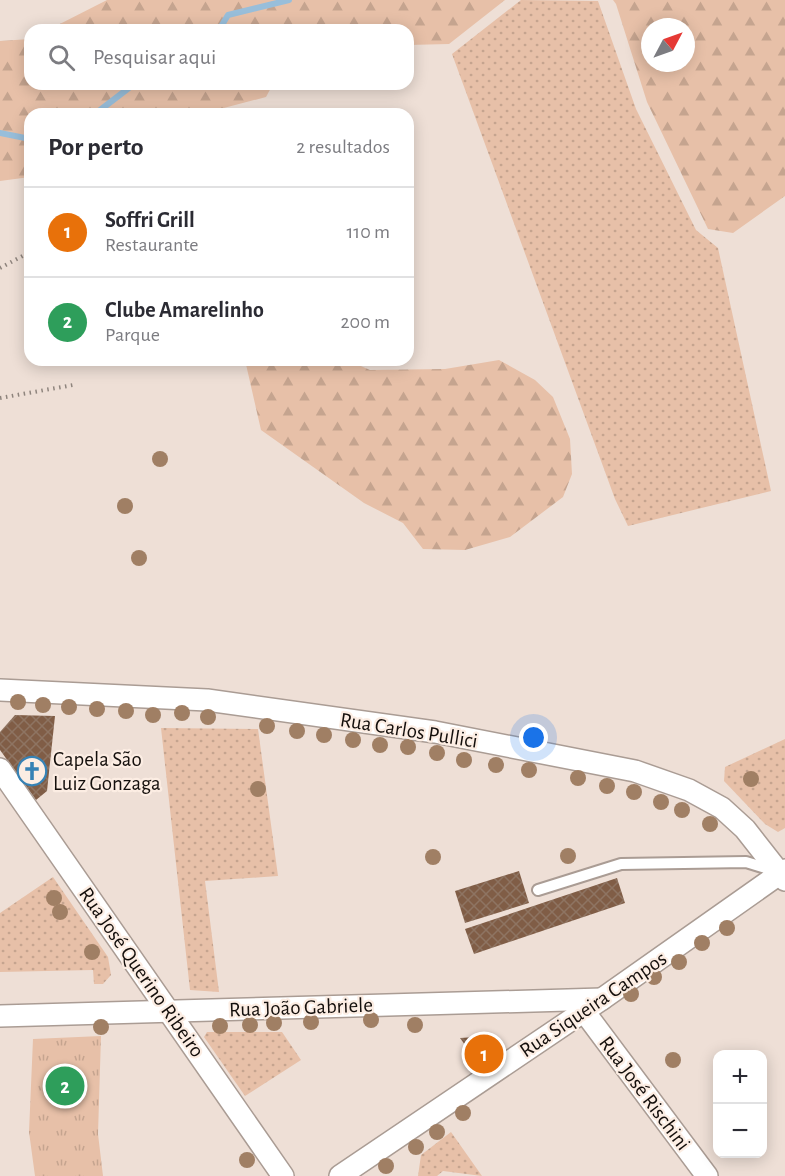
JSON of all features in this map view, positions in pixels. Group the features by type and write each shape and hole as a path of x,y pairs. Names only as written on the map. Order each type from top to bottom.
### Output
{"street":[{"name":"Rua Carlos Pullici","path":"0,690 207,700 435,732 634,771 689,790 722,808 745,829 783,874"},
{"name":"Rua José Querino Ribeiro","path":"0,769 283,1176"},
{"name":"Rua Siqueira Campos","path":"340,1176 783,874"},
{"name":"Rua João Gabriele","path":"0,1016 602,999"},
{"name":"Rua José Rischini","path":"583,1010 708,1176"}],"lane":[{"path":"538,890 621,864 746,862 783,874"}],"path":[{"path":"0,268 24,255"},
{"path":"0,398 73,385"}],"green space":[{"path":"107,0 505,0 449,44 414,45 414,24 60,24"},
{"path":"521,0 598,1 636,109 696,230 718,248 771,491 628,526 615,499 452,54"},
{"path":"613,0 785,0 785,196 733,233 708,229 647,102"},
{"path":"24,39 24,90 270,90 266,97 224,108 24,108 24,178 0,181 0,41"},
{"path":"499,360 535,380 553,397 570,439 572,474 563,497 510,537 465,550 423,549 403,523 364,503 261,430 246,366 361,366 370,370 445,369"},
{"path":"161,728 258,729 278,876 205,881 219,992 190,990"},
{"path":"785,739 785,828 778,832 765,824 724,781 725,767"},
{"path":"53,877 108,957 111,975 103,984 94,984 93,970 0,972 0,913"},
{"path":"207,1032 282,1032 301,1060 245,1096 204,1037"},
{"path":"101,1036 98,1134 103,1176 35,1176 29,1132 33,1039"},
{"path":"451,1132 482,1176 443,1171 437,1176 418,1176 421,1155"}],"building":[{"name":"Capela São Luiz Gonzaga","path":"15,715 55,716 47,791 36,800 0,750 0,732"},
{"path":"519,871 529,903 465,923 455,891"},
{"path":"617,878 625,903 474,954 465,929"},
{"path":"492,1036 502,1048 479,1064 460,1038"}],"waterway":[{"path":"223,24 228,15 289,0"},
{"path":"103,108 126,90"},
{"path":"0,133 24,138"}],"place":[{"name":"Capela São Luiz Gonzaga","path":"32,771"},
{"name":"Soffri Grill","path":"484,1054"},
{"name":"Clube Amarelinho","path":"65,1086"}]}
